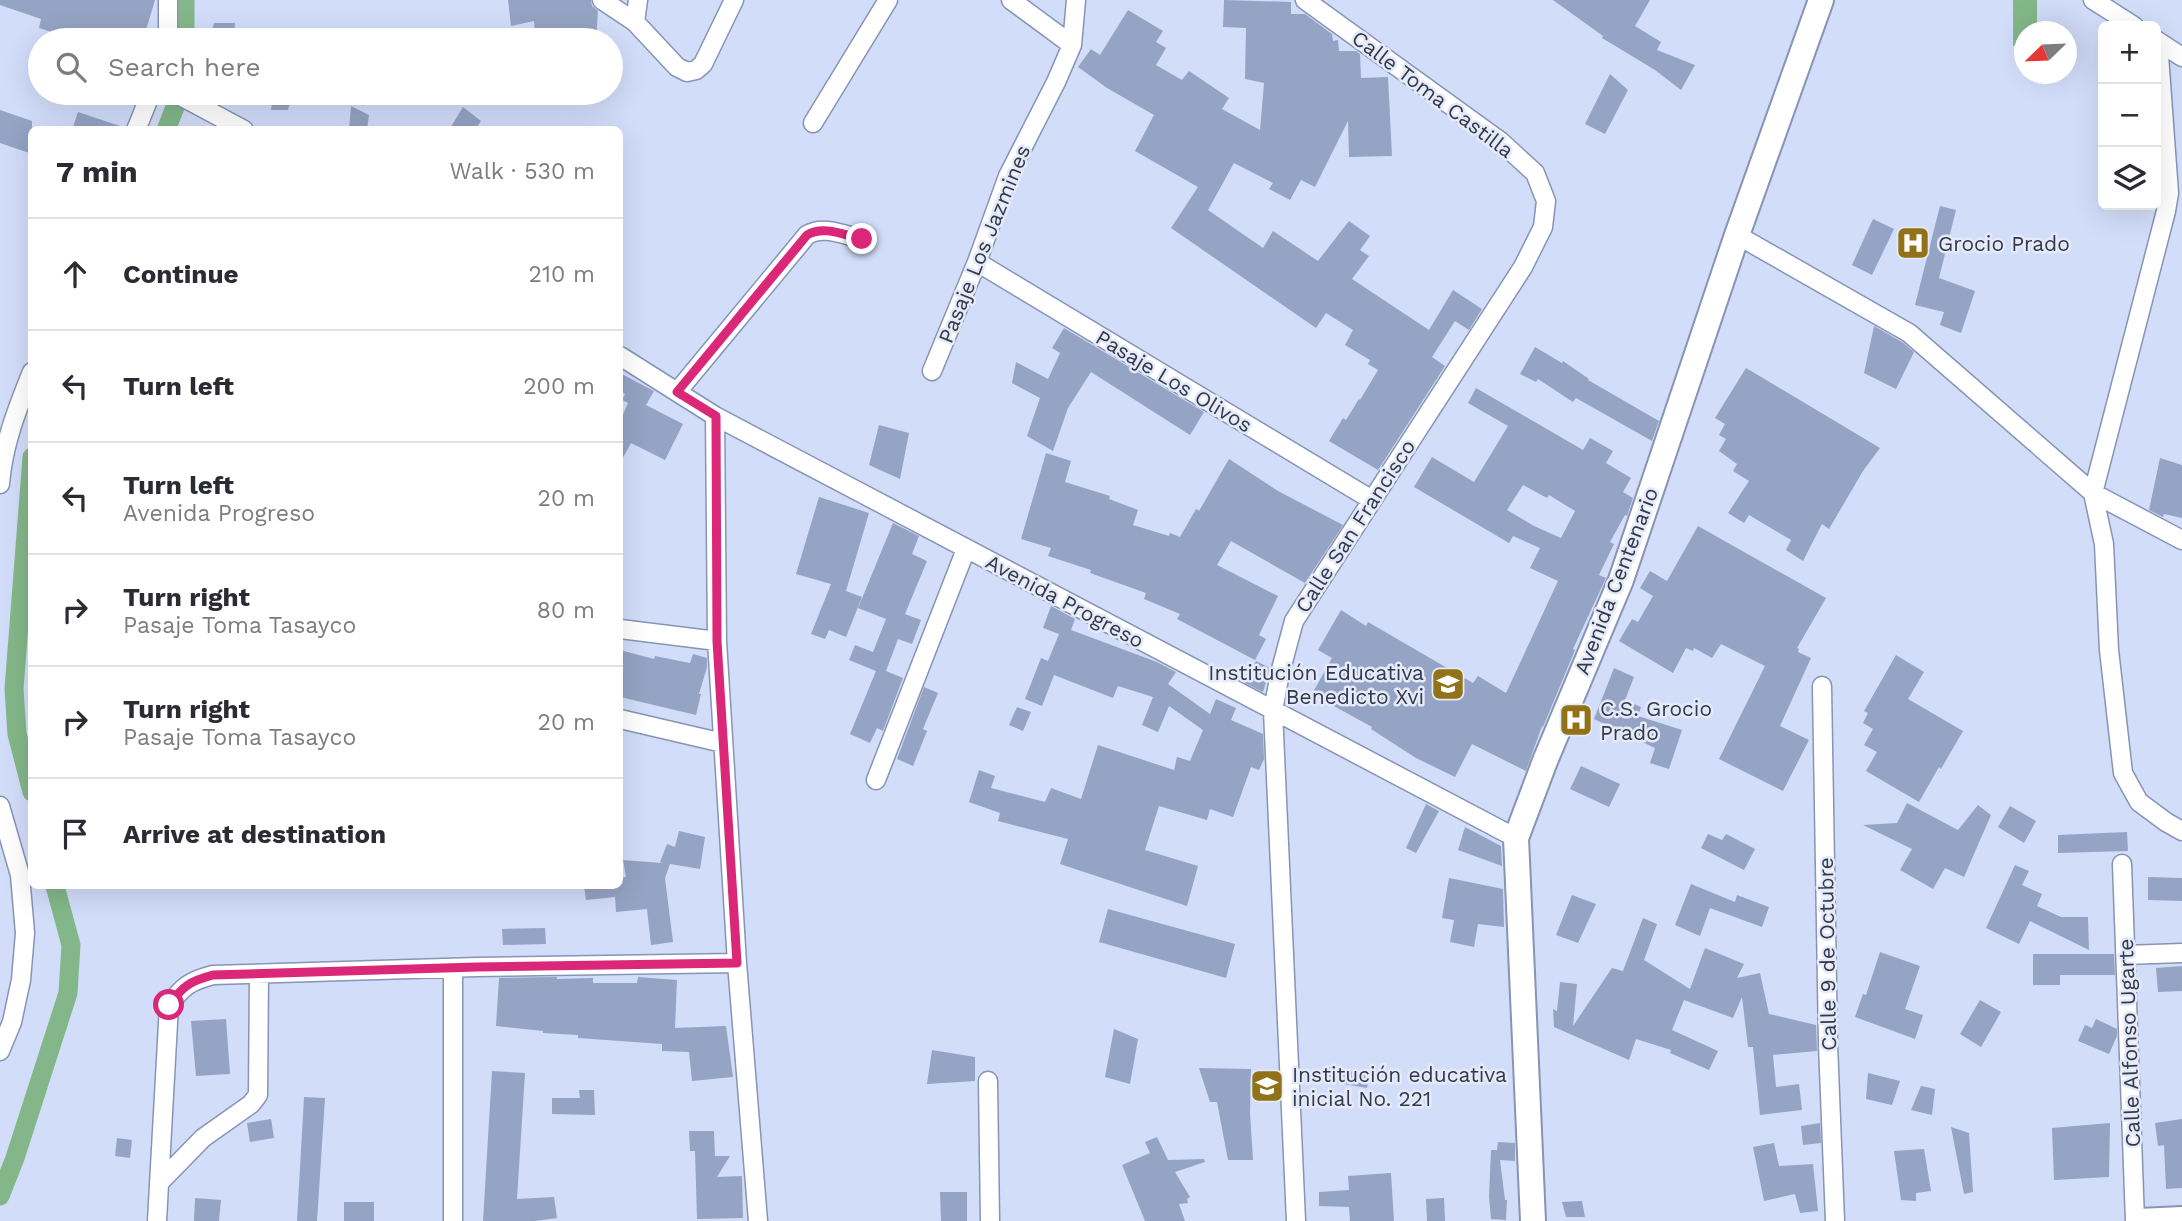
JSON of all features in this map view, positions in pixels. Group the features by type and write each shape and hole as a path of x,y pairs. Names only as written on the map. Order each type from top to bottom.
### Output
{"main road":[{"name":"Avenida Centenario","path":"1533,1221 1516,838 1545,761 1621,580 1737,235 1821,0"},
{"path":"2137,1221 2182,1219"}],"street":[{"path":"168,0 168,28"},
{"path":"602,0 635,22 677,67 687,72 696,70 703,64 734,0"},
{"path":"635,22 638,0"},
{"path":"1011,0 1072,44"},
{"name":"Pasaje Los Jazmines","path":"932,371 977,262 1008,176 1056,82 1072,44 1076,0"},
{"name":"Calle Toma Castilla","path":"1305,0 1500,141 1535,173 1546,201"},
{"path":"2093,0 2126,21"},
{"path":"813,122 886,1"},
{"path":"2161,44 2182,57"},
{"path":"2160,84 2169,193 2093,493 2104,544 2109,650 2123,773 2139,802 2182,831"},
{"path":"138,126 146,105"},
{"path":"197,105 237,126"},
{"name":"Calle San Francisco","path":"1296,1221 1273,712 1280,673 1294,621 1522,267 1543,227 1546,201"},
{"path":"677,392 807,235 815,230 826,230 862,239"},
{"path":"1737,235 1909,333 2093,493 2182,540"},
{"name":"Pasaje Los Olivos","path":"977,262 1372,500"},
{"name":"Avenida Progreso","path":"623,358 716,416 1516,838"},
{"path":"0,484 2,461 28,383"},
{"path":"716,416 717,641 737,963 758,1221"},
{"path":"876,780 966,549"},
{"path":"623,629 717,641"},
{"name":"Calle 9 de Octubre","path":"1822,686 1828,1044 1835,1221"},
{"path":"623,720 723,743"},
{"path":"0,806 20,875 25,933 21,980 12,1022 0,1051"},
{"name":"Calle Alfonso Ugarte","path":"2122,864 2137,1221"},
{"path":"2126,955 2182,953"},
{"path":"157,1221 169,1005 180,989 193,980 213,975 737,963"},
{"path":"453,969 453,1221"},
{"path":"159,1183 203,1138 251,1104 258,1095 259,974"},
{"path":"988,1081 990,1221"}],"shaded area":[{"path":"2013,0 2037,0 2037,21 2014,21 2013,46"}],"building":[{"path":"0,0 155,0 147,28 39,28 41,19 0,5"},
{"path":"508,0 591,0 592,6 598,11 597,28 534,28 534,21 511,26"},
{"path":"1224,0 1291,2 1291,14 1305,14 1332,34 1333,41 1338,40 1339,51 1356,51 1360,54 1361,78 1388,77 1392,156 1349,157 1348,121 1315,187 1301,180 1290,200 1269,189 1273,183 1234,163 1208,210 1263,248 1273,231 1318,261 1349,221 1370,236 1360,250 1369,256 1352,279 1429,330 1453,290 1482,309 1469,330 1455,321 1432,357 1445,366 1378,470 1329,441 1343,418 1346,420 1360,400 1378,370 1368,364 1370,360 1345,345 1353,330 1326,313 1316,328 1171,228 1198,187 1135,151 1154,115 1107,88 1078,67 1091,49 1100,55 1128,10 1163,31 1156,42 1166,48 1156,65 1182,80 1189,71 1229,98 1222,109 1260,130 1264,83 1245,79 1246,28 1223,27"},
{"path":"1553,0 1650,0 1635,26 1661,42 1657,50 1695,65 1681,90 1655,70 1602,38 1603,36"},
{"path":"214,23 235,23 235,28 213,28"},
{"path":"1610,74 1628,90 1605,134 1585,124"},
{"path":"272,105 289,105 288,110 271,110"},
{"path":"351,106 369,115 368,126 349,126"},
{"path":"463,107 481,121 478,126 451,126"},
{"path":"0,110 32,121 32,126 28,126 28,153 0,143"},
{"path":"78,112 120,126 73,126"},
{"path":"1940,206 1956,210 1939,278 1975,291 1961,333 1940,325 1944,312 1915,305"},
{"path":"1873,219 1894,229 1872,275 1852,265"},
{"path":"1874,326 1914,352 1896,389 1864,373"},
{"path":"1064,328 1204,412 1190,435 1091,372 1068,408 1053,451 1027,436 1040,398 1012,383 1016,362 1048,379 1060,353 1052,348"},
{"path":"1535,347 1562,363 1563,361 1588,380 1659,421 1652,441 1576,398 1573,402 1538,379 1536,382 1520,374"},
{"path":"1746,368 1880,448 1863,471 1829,529 1822,524 1803,561 1786,550 1791,540 1749,515 1744,523 1728,513 1749,481 1733,471 1737,464 1719,451 1726,439 1719,435 1725,424 1715,418"},
{"path":"623,375 654,391 646,405 683,424 665,460 631,443 623,458 623,414 628,403 623,400"},
{"path":"1476,388 1583,450 1590,438 1613,451 1606,463 1631,478 1623,492 1633,498 1627,516 1625,515 1610,542 1614,544 1599,575 1606,578 1573,649 1575,650 1526,771 1472,744 1455,777 1416,758 1371,729 1372,727 1312,694 1332,658 1318,650 1341,610 1366,626 1368,622 1473,683 1478,676 1506,693 1558,581 1530,568 1540,548 1513,536 1509,543 1414,487 1432,457 1474,482 1508,426 1468,403","holes":["1523,485 1547,498 1549,495 1575,511 1561,538 1507,510"]},
{"path":"879,425 909,433 900,479 869,465"},
{"path":"1046,453 1071,461 1065,482 1110,496 1109,499 1138,510 1133,525 1169,536 1170,533 1180,537 1196,509 1199,511 1229,459 1278,491 1343,525 1305,583 1231,541 1217,565 1278,596 1259,635 1266,639 1255,660 1177,619 1180,614 1144,599 1146,593 1048,556 1051,548 1021,539"},
{"path":"2160,458 2182,465 2182,518 2164,514 2163,517 2149,510"},
{"path":"819,497 869,513 846,591 862,597 846,637 829,630 825,639 811,634 831,584 796,574"},
{"path":"893,523 919,536 912,554 927,561 905,614 921,620 912,644 898,639 886,671 903,678 883,731 877,728 870,743 850,734 876,671 849,660 855,645 873,652 886,619 858,608"},
{"path":"1698,526 1826,598 1797,648 1798,652 1811,658 1780,726 1809,740 1783,791 1719,759 1765,666 1721,644 1712,658 1694,648 1693,651 1686,648 1673,673 1619,641 1632,619 1638,622 1653,596 1640,588 1650,571 1667,581"},
{"path":"1051,606 1075,619 1071,630 1157,662 1176,672 1168,684 1210,714 1216,699 1236,708 1231,720 1263,734 1264,759 1259,770 1251,767 1233,817 1210,809 1207,820 1159,806 1145,850 1198,866 1187,906 1060,864 1068,839 998,821 1000,813 969,802 979,770 995,776 991,788 1045,802 1051,788 1081,799 1098,745 1174,770 1177,757 1190,761 1203,730 1169,706 1158,732 1142,725 1153,697 1118,686 1113,698 1054,675 1042,706 1025,699 1041,658 1048,661 1059,634 1043,628"},
{"path":"623,651 654,659 655,656 690,663 693,654 707,658 696,715 623,698"},
{"path":"1896,655 1924,672 1908,699 1963,731 1919,802 1866,771 1877,752 1864,745 1873,729 1863,723 1868,713 1864,711"},
{"path":"1256,661 1270,668 1263,692 1245,683"},
{"path":"1614,668 1634,677 1625,700 1641,707 1638,716 1682,730 1669,769 1650,763 1655,748 1594,719"},
{"path":"924,687 938,693 923,729 927,731 913,766 897,759"},
{"path":"1017,707 1031,712 1023,731 1009,725"},
{"path":"1581,766 1620,784 1609,807 1570,789"},
{"path":"1907,803 1958,830 1978,805 1991,815 1964,877 1945,868 1933,889 1900,870 1912,849 1863,825 1897,823"},
{"path":"1426,804 1439,811 1416,853 1406,848"},
{"path":"2010,806 2036,821 2024,843 1998,827"},
{"path":"1465,827 1501,846 1502,866 1458,850"},
{"path":"679,831 705,837 700,869 670,864 665,878 673,942 651,945 647,909 616,912 615,897 586,900 584,889 623,889 623,878 626,877 623,860 663,863 660,862 667,844 675,847"},
{"path":"2127,832 2128,851 2058,853 2058,835"},
{"path":"1708,834 1722,840 1726,834 1755,849 1744,870 1701,848"},
{"path":"2015,865 2029,871 2022,885 2042,894 2037,906 2061,917 2088,917 2089,950 2030,921 2019,944 1986,928"},
{"path":"2148,877 2182,878 2182,901 2148,900"},
{"path":"1449,878 1503,889 1504,927 1478,924 1474,947 1450,942 1454,920 1442,918"},
{"path":"1691,884 1735,902 1737,895 1769,907 1762,927 1710,908 1700,936 1675,925"},
{"path":"1572,895 1596,904 1578,943 1556,935"},
{"path":"1108,909 1235,944 1226,978 1099,942"},
{"path":"1643,918 1657,924 1644,960 1690,989 1705,948 1744,964 1737,978 1760,973 1769,1014 1816,1025 1817,1051 1773,1055 1776,1087 1799,1084 1802,1110 1760,1115 1753,1047 1748,1047 1742,997 1733,1018 1684,1000 1672,1030 1718,1051 1709,1070 1670,1053 1671,1050 1636,1039 1629,1060 1554,1027 1553,1009 1557,1011 1560,982 1577,984 1573,1026 1612,968 1623,971"},
{"path":"545,928 546,944 503,945 502,929"},
{"path":"1880,952 1920,966 1905,1009 1923,1015 1915,1039 1855,1017 1863,994 1866,995"},
{"path":"2033,954 2114,954 2115,975 2060,975 2060,985 2033,985"},
{"path":"2182,966 2182,991 2158,992 2156,968"},
{"path":"638,977 677,980 675,1028 726,1026 733,1077 692,1081 689,1052 662,1051 662,1044 578,1038 578,1035 496,1026 499,978 593,978 593,983 637,983"},
{"path":"1980,1000 2001,1012 1981,1047 1960,1034"},
{"path":"226,1019 230,1074 196,1076 191,1021"},
{"path":"2096,1019 2117,1029 2117,1036 2109,1054 2078,1041 2085,1025 2092,1028"},
{"path":"1114,1029 1138,1039 1130,1084 1105,1077"},
{"path":"932,1050 975,1057 975,1081 927,1084"},
{"path":"1328,1067 1369,1074 1367,1088 1327,1081"},
{"path":"1199,1068 1251,1069 1253,1160 1228,1160 1217,1102 1210,1102"},
{"path":"492,1071 525,1073 517,1199 554,1197 557,1218 535,1221 483,1221"},
{"path":"1868,1073 1900,1081 1892,1105 1866,1099"},
{"path":"1921,1086 1935,1089 1932,1115 1911,1110"},
{"path":"579,1090 594,1090 595,1115 552,1114 552,1098 580,1098"},
{"path":"304,1097 325,1098 317,1221 297,1221"},
{"path":"271,1119 274,1138 250,1142 247,1123"},
{"path":"2182,1119 2182,1188 2166,1189 2164,1145 2158,1146 2155,1123"},
{"path":"1820,1123 1821,1143 1803,1145 1801,1126"},
{"path":"2110,1123 2109,1177 2054,1180 2052,1128"},
{"path":"1951,1127 1969,1133 1973,1192 1964,1194"},
{"path":"689,1131 714,1131 715,1156 730,1156 717,1177 742,1176 743,1218 697,1219 695,1151 690,1151"},
{"path":"1157,1137 1168,1160 1204,1159 1205,1162 1175,1172 1190,1197 1187,1199 1188,1203 1179,1204 1185,1221 1145,1221 1122,1165 1150,1153 1145,1142"},
{"path":"117,1138 132,1140 130,1158 115,1156"},
{"path":"1498,1142 1515,1143 1515,1161 1500,1160 1507,1200 1506,1220 1491,1219 1491,1150 1497,1150"},
{"path":"1774,1143 1779,1166 1813,1164 1818,1211 1800,1213 1795,1194 1764,1201 1753,1147"},
{"path":"1924,1149 1931,1191 1916,1193 1916,1201 1901,1200 1894,1151"},
{"path":"1391,1173 1394,1221 1350,1221 1349,1207 1319,1206 1319,1192 1349,1190 1348,1176"},
{"path":"940,1192 967,1192 967,1221 941,1221"},
{"path":"195,1198 221,1200 219,1221 194,1221"},
{"path":"1444,1198 1445,1221 1427,1221 1426,1199"},
{"path":"1582,1201 1585,1217 1566,1217 1562,1202"},
{"path":"344,1202 374,1202 374,1221 344,1221"}],"waterway":[{"path":"185,0 185,28"},
{"path":"168,126 176,105"},
{"path":"28,509 14,689 17,734 28,777"},
{"path":"0,1196 15,1158 68,993 71,945 56,889"}],"place":[{"name":"Grocio Prado","path":"1913,243"},
{"name":"Institución Educativa Benedicto Xvi","path":"1448,684"},
{"name":"C.S. Grocio Prado","path":"1576,720"},
{"name":"Institución educativa inicial No. 221","path":"1267,1086"}],"route":[{"path":"169,1005 180,989 193,980 213,975 737,963 717,641 716,416 677,392 807,235 815,230 826,230 862,239"}]}
